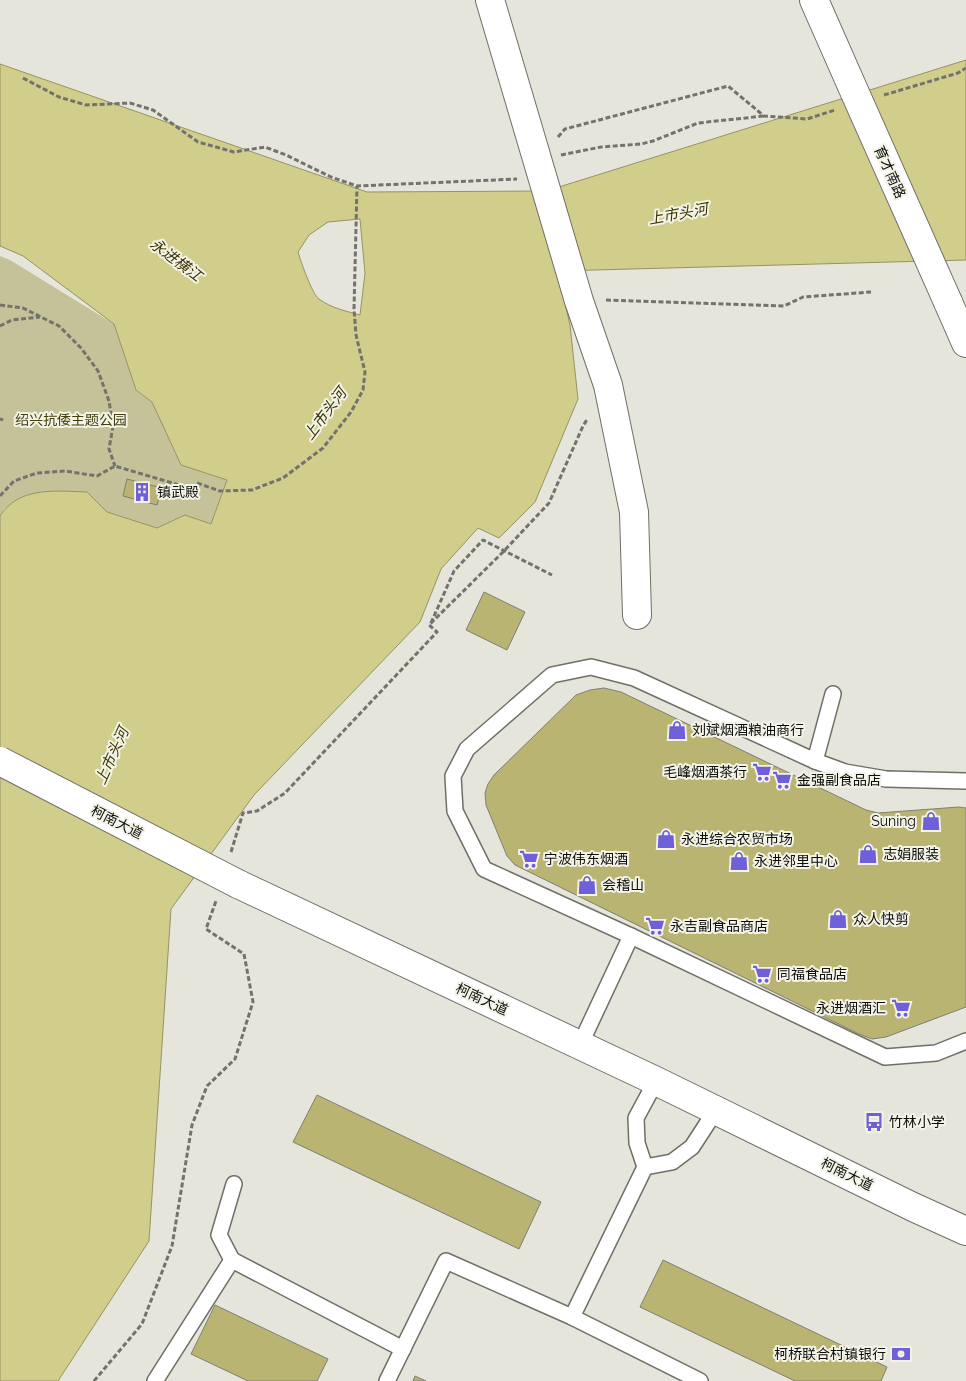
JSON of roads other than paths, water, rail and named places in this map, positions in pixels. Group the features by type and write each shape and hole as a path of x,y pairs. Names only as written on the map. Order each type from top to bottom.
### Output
{"main road":[{"path":"490,0 583,313 608,385 634,512 637,616"},
{"name":"育才南路","path":"814,0 845,101 948,302 966,343"},
{"name":"柯南大道","path":"0,761 238,884 656,1081 966,1231"}],"lane":[{"path":"966,781 886,778 845,772 815,761 634,678 591,667 552,675 467,749 453,776 455,811 484,869 631,936 886,1057 936,1053 966,1041"},
{"path":"815,761 833,694"},
{"path":"580,1045 631,936"},
{"path":"572,1318 645,1167 637,1143 636,1118 656,1081"},
{"path":"645,1167 672,1162 692,1146 716,1110"},
{"path":"234,1184 219,1235 232,1260 403,1349"},
{"path":"155,1381 232,1260"},
{"path":"387,1381 446,1261 572,1318 700,1381"}],"water":[{"path":"966,60 966,260 558,271 570,325 578,399 535,502 499,538 478,528 441,569 420,622 254,795 171,909 149,1241 58,1381 0,1381 0,516 17,499 28,495 51,491 87,492 107,512 157,528 185,515 211,524 227,480 181,465 152,402 136,390 114,324 23,256 0,246 0,64 367,192 546,191","holes":["360,219 365,273 360,315 344,311 324,302 316,296 298,252 309,235 328,222"]}],"place":[{"name":"镇武殿","path":"142,492"},
{"name":"刘斌烟酒粮油商行","path":"677,730"},
{"name":"毛峰烟酒茶行","path":"762,772"},
{"name":"金强副食品店","path":"782,780"},
{"name":"Suning","path":"931,821"},
{"name":"永进综合农贸市场","path":"666,839"},
{"name":"志娟服装","path":"868,854"},
{"name":"宁波伟东烟酒","path":"529,859"},
{"name":"永进邻里中心","path":"739,861"},
{"name":"会稽山","path":"587,885"},
{"name":"众人快剪","path":"838,919"},
{"name":"永吉副食品商店","path":"655,926"},
{"name":"同福食品店","path":"762,974"},
{"name":"永进烟酒汇","path":"901,1008"},
{"name":"竹林小学","path":"874,1122"},
{"name":"柯桥联合村镇银行","path":"901,1354"}],"water label":[{"name":"上市头河","path":"678,214"},
{"name":"永进横江","path":"176,260"},
{"name":"上市头河","path":"325,414"},
{"name":"上市头河","path":"112,756"}],"park label":[{"name":"绍兴抗倭主题公园","path":"71,420"}]}
